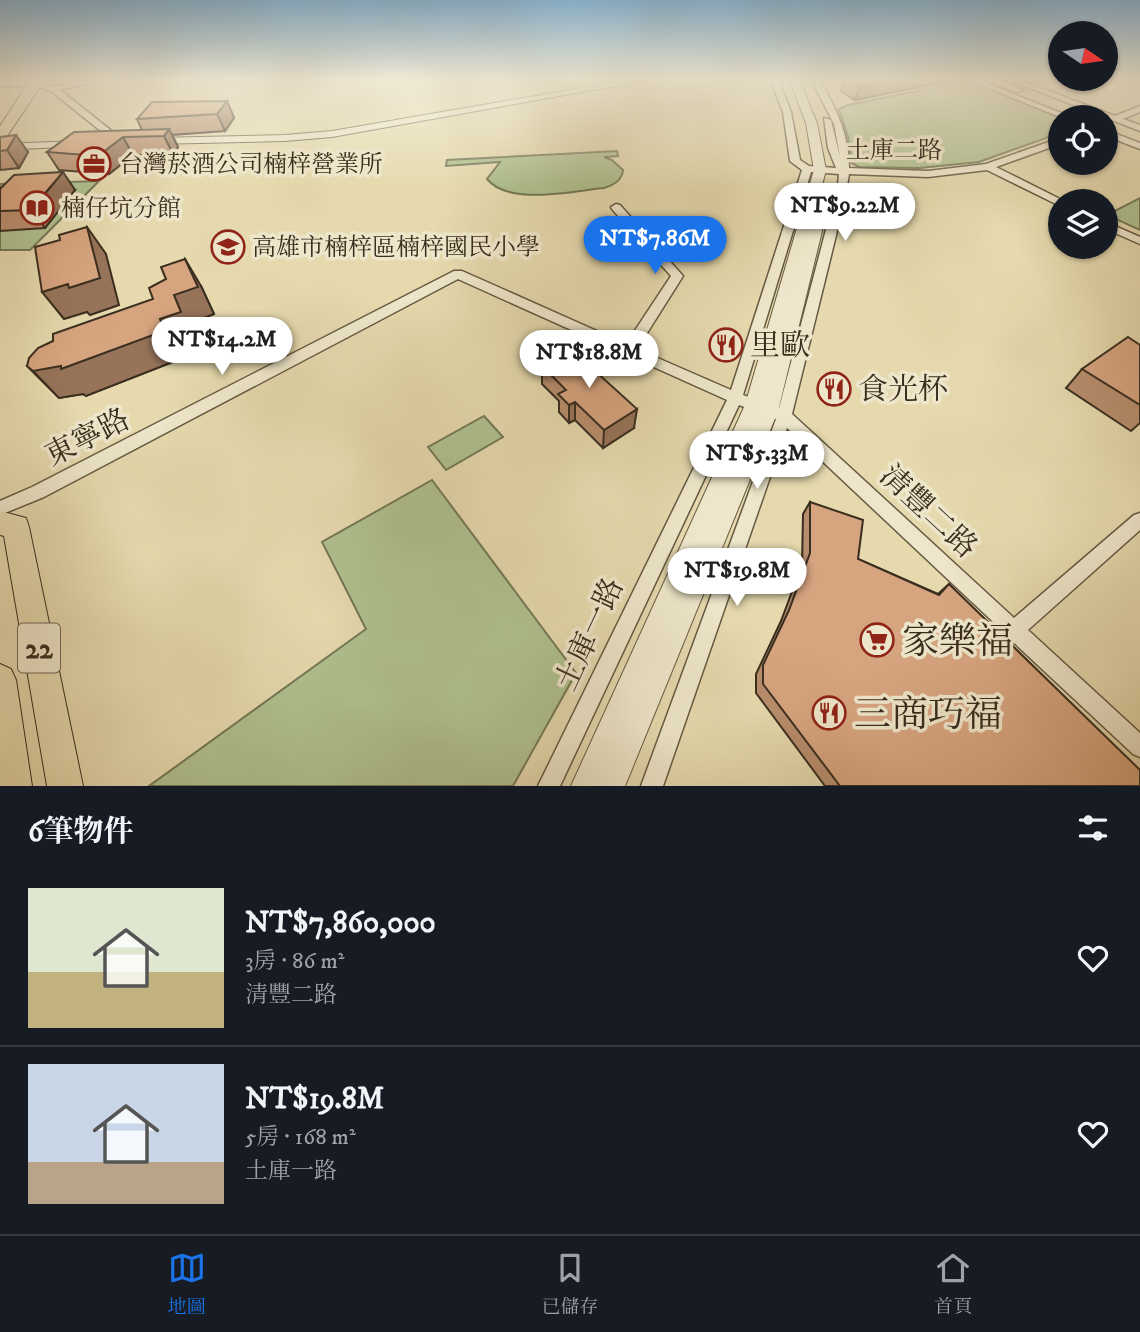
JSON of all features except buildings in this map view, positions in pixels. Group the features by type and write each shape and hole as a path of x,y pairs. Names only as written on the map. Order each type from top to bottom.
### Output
{"main road":[{"path":"0,138 12,116"},
{"name":"22","path":"0,523 16,527 65,786"},
{"name":"22","path":"0,680 14,786"}],"street":[{"path":"95,116 130,139"},
{"path":"0,147 309,130 394,116"},
{"path":"0,138 285,138 332,134 438,116"},
{"path":"787,116 795,161 826,170 839,168 826,116"},
{"path":"795,116 803,159 826,170"},
{"path":"811,116 826,170"},
{"path":"819,116 822,123 826,170"},
{"name":"土庫一路","path":"652,786 826,170 843,137 834,116"},
{"path":"1118,124 1140,128"},
{"path":"1118,126 1140,137"},
{"path":"1118,138 1140,146"},
{"name":"土庫二路","path":"826,170 928,174 988,167 1048,145"},
{"path":"988,167 1048,197"},
{"name":"土庫一路","path":"598,783 761,407 826,170"},
{"path":"616,207 677,276 629,350"},
{"path":"1118,231 1140,241"},
{"name":"清豐二路","path":"458,274 761,407 1140,747"},
{"name":"東寧路","path":"0,508 38,492 458,274"},
{"name":"土庫一路","path":"549,786 761,407"},
{"path":"1013,631 1140,520"},
{"path":"564,759 598,783"}],"green space":[{"path":"841,116 1048,116 1048,137 979,162 920,168 859,167 852,163"},
{"path":"617,151 618,156 604,157 623,170 616,182 604,188 559,194 525,195 497,187 487,179 500,162 446,166 447,160"},
{"path":"99,181 30,250 0,250 0,184"},
{"path":"1140,198 1140,230 1118,220 1118,209"},
{"path":"484,416 503,437 446,470 428,447"},
{"path":"432,480 576,673 513,786 149,786 366,629 322,542"}],"place":[{"name":"台灣菸酒公司楠梓營業所","path":"94,164"},
{"name":"楠仔坑分館","path":"37,208"},
{"name":"高雄市楠梓區楠梓國民小學","path":"228,247"},
{"name":"里歐","path":"726,345"},
{"name":"食光杯","path":"834,389"},
{"name":"家樂福","path":"877,640"},
{"name":"三商巧福","path":"829,713"}]}
